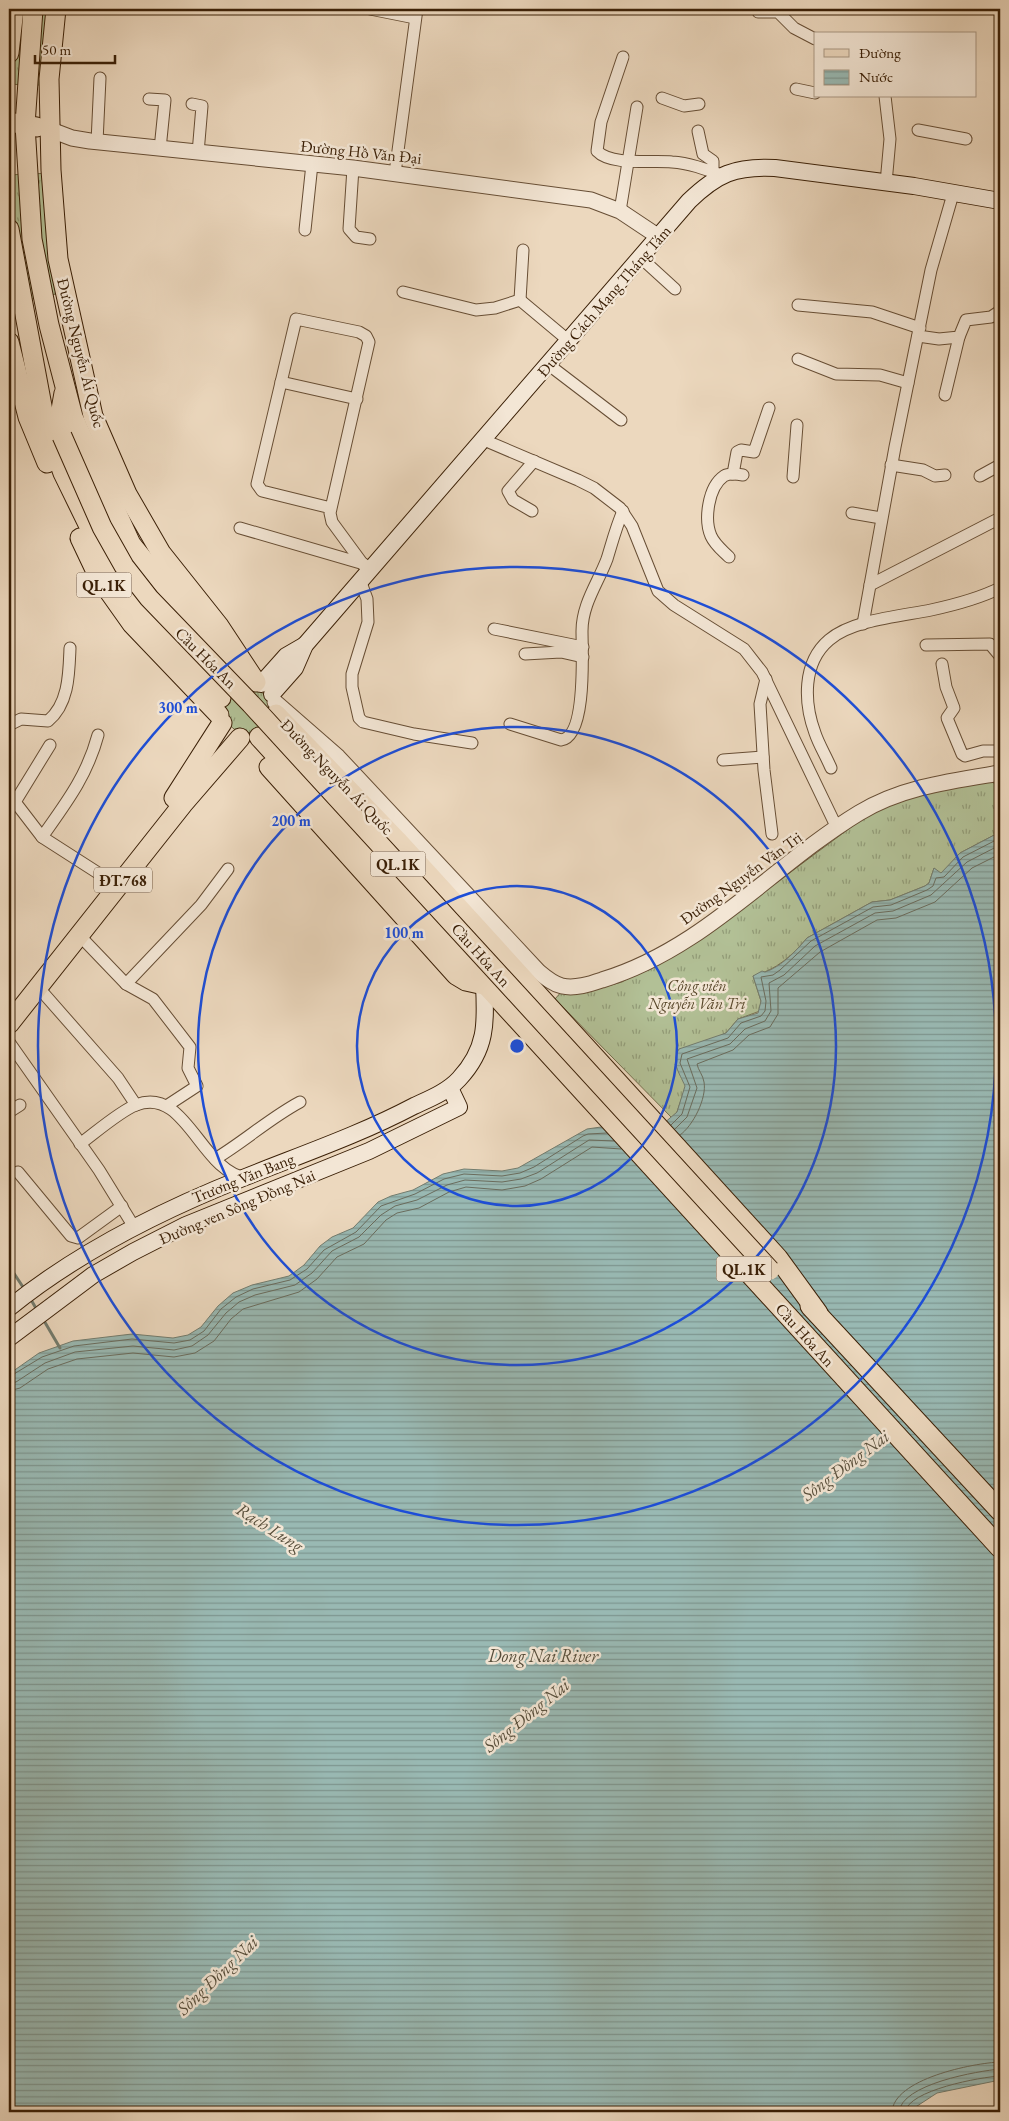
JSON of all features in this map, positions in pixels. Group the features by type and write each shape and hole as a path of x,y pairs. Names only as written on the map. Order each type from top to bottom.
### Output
{"main road":[{"path":"9,52 14,9"},
{"name":"Đường Nguyễn Ái Quốc","path":"33,9 17,123 32,239 49,325 75,421 131,544 264,693 319,748 340,780 397,840"},
{"name":"Đường Nguyễn Ái Quốc","path":"56,9 49,79 51,170 58,259 93,416 127,494 160,553 220,626 264,693"},
{"path":"17,123 51,130"},
{"name":"Đường Cách Mạng Tháng Tám","path":"264,693 295,668 305,645 364,571 484,440 689,201 717,174 759,167 886,183 1000,201"},
{"name":"QL.1K","path":"9,229 40,395 49,427 64,505 98,576 132,624 220,712"},
{"path":"49,325 70,316"},
{"path":"9,343 28,334"},
{"name":"QL.1K","path":"9,343 49,427"},
{"name":"Đường Nguyễn Ái Quốc","path":"49,427 66,388"},
{"name":"Cầu Hóa An","path":"49,427 124,566 149,598 251,704 770,1270 818,1313 1000,1511"},
{"path":"226,690 264,693 271,726 248,738 229,732 220,712 226,690"},
{"name":"ĐT.768","path":"9,1004 174,797 220,712"},
{"name":"Đường Nguyễn Ái Quốc","path":"248,738 319,802 486,987"},
{"name":"QL.1K","path":"248,738 296,798 456,975 466,981 486,987"},
{"name":"ĐT.768","path":"9,1024 179,809 248,738"},
{"path":"319,802 340,780"},
{"name":"Cầu Hóa An","path":"397,840 778,1258 818,1313"},
{"name":"Cầu Hóa An","path":"486,987 1000,1548"},
{"name":"Trương Văn Bang","path":"11,1306 43,1282 180,1204 388,1120 450,1088 468,1069 484,1037 486,987"},
{"name":"Đường ven Sông Đồng Nai","path":"9,1338 57,1300 93,1275 186,1225 369,1152 459,1107 450,1088"}],"street":[{"path":"370,9 416,13 395,173"},
{"path":"758,12 778,12 790,25 814,38"},
{"path":"623,58 601,122 596,148 599,154 628,160 673,162 717,174"},
{"path":"97,142 100,78"},
{"path":"796,89 814,93"},
{"path":"662,98 684,106 699,104"},
{"path":"884,98 890,140 886,183"},
{"path":"148,99 165,100 160,149"},
{"path":"192,104 202,106 198,153"},
{"path":"620,211 637,107"},
{"name":"Đường Hồ Văn Đại","path":"51,130 72,138 97,142 353,168 591,200 620,211 659,236"},
{"path":"918,130 966,139"},
{"path":"698,131 703,154 713,161 717,174"},
{"path":"304,230 312,164"},
{"path":"353,168 349,229 356,237 370,239"},
{"path":"863,624 881,518 931,270 953,194"},
{"path":"520,300 522,250"},
{"path":"641,258 675,289"},
{"path":"403,292 476,310 495,308 520,300"},
{"path":"520,300 569,341"},
{"path":"798,306 872,312 939,339 959,337"},
{"path":"945,395 959,337 966,320 991,316 1000,311"},
{"path":"331,508 259,488 258,474 296,320 359,332 366,336 369,347 331,508 331,520 364,571 368,622 352,674 352,686 359,718 363,722 414,734 472,743"},
{"path":"798,359 836,374 880,375 908,383"},
{"path":"549,365 620,420"},
{"path":"281,382 357,398"},
{"path":"729,557 712,538 706,516 719,482 724,476 738,474 738,452 741,450 754,452 769,408"},
{"path":"793,477 797,425"},
{"path":"484,440 594,488 623,511 632,526 658,591 674,605 744,649 751,656 766,679 837,828"},
{"path":"532,511 513,500 508,491 534,461"},
{"path":"891,466 923,470 935,476 945,475"},
{"path":"980,476 1000,466"},
{"path":"510,724 561,740 566,738 574,723 581,697 582,620 607,558 623,511"},
{"path":"852,513 881,518"},
{"path":"870,585 1000,518"},
{"path":"240,528 364,571"},
{"path":"831,768 812,721 808,701 808,674 828,640 863,624 946,606 1000,588"},
{"path":"494,629 583,652"},
{"path":"926,645 990,644 1000,656"},
{"path":"9,725 21,720 44,721 53,717 67,690 70,648"},
{"path":"525,654 583,652"},
{"path":"942,664 946,687 954,708 946,718 962,754 965,756 983,751 1000,752"},
{"path":"766,679 760,704 763,757 772,834"},
{"path":"42,837 83,777 91,761 98,735"},
{"path":"50,745 12,798 42,837 109,880"},
{"name":"Đường Nguyễn Văn Trị","path":"319,748 539,972 548,980 561,986 577,986 626,973 708,927 837,828 879,803 917,788 1000,772"},
{"path":"723,760 763,757"},
{"path":"126,984 196,911 228,869"},
{"path":"80,935 126,984 153,1000 190,1046 188,1068 198,1086 168,1105"},
{"path":"38,988 118,1078 136,1105"},
{"path":"9,1042 80,1144 131,1222 138,1226 180,1204"},
{"path":"80,1144 136,1105 152,1102 168,1105 215,1159 227,1170 243,1178 261,1178 305,1158"},
{"path":"215,1159 244,1141 266,1121 300,1102"},
{"path":"9,1112 20,1105"},
{"path":"18,1172 71,1236 78,1238 85,1234 122,1206"}],"green space":[{"path":"20,9 27,9 21,85 12,84"},
{"path":"39,9 50,9 43,85 33,85"},
{"path":"46,173 59,293 49,296 44,274 34,174"},
{"path":"22,174 37,298 27,300 13,214 12,175"},
{"path":"247,687 260,691 266,697 270,710 266,723 260,729 247,733 234,729 228,723 224,710 228,697 234,691"},
{"name":"Công viên Nguyễn Văn Trị","path":"1000,779 1000,832 960,853 941,874 934,868 929,883 925,886 890,900 872,902 807,938 795,951 776,966 753,976 761,1001 760,1011 738,1019 726,1033 708,1041 675,1064 686,1085 677,1112 672,1118 555,999 562,991 589,991 622,982 674,953 757,897 862,819 881,809 920,793"}],"water":[{"name":"Dong Nai River","path":"1000,832 1000,2080 937,2093 908,2112 9,2112 9,1374 39,1353 73,1341 132,1334 173,1338 188,1335 201,1327 218,1306 233,1293 252,1285 289,1276 304,1265 320,1246 332,1237 353,1228 378,1202 413,1190 443,1174 464,1169 502,1171 518,1168 587,1129 601,1127 621,1131 663,1124 677,1112 685,1086 676,1063 679,1049 726,1033 738,1019 758,1013 761,1001 753,976 762,971 771,970 793,953 807,938 872,902 890,900 925,886 929,883 934,868 941,873 960,853"}],"waterway":[{"name":"Rạch Lung","path":"9,1266 25,1290"},
{"name":"Rạch Lung","path":"30,1298 37,1310"},
{"name":"Rạch Lung","path":"43,1319 60,1348"}],"water label":[{"name":"Sông Đồng Nai","path":"845,1465"},
{"name":"Sông Đồng Nai","path":"526,1715"},
{"name":"Sông Đồng Nai","path":"217,1975"}]}
